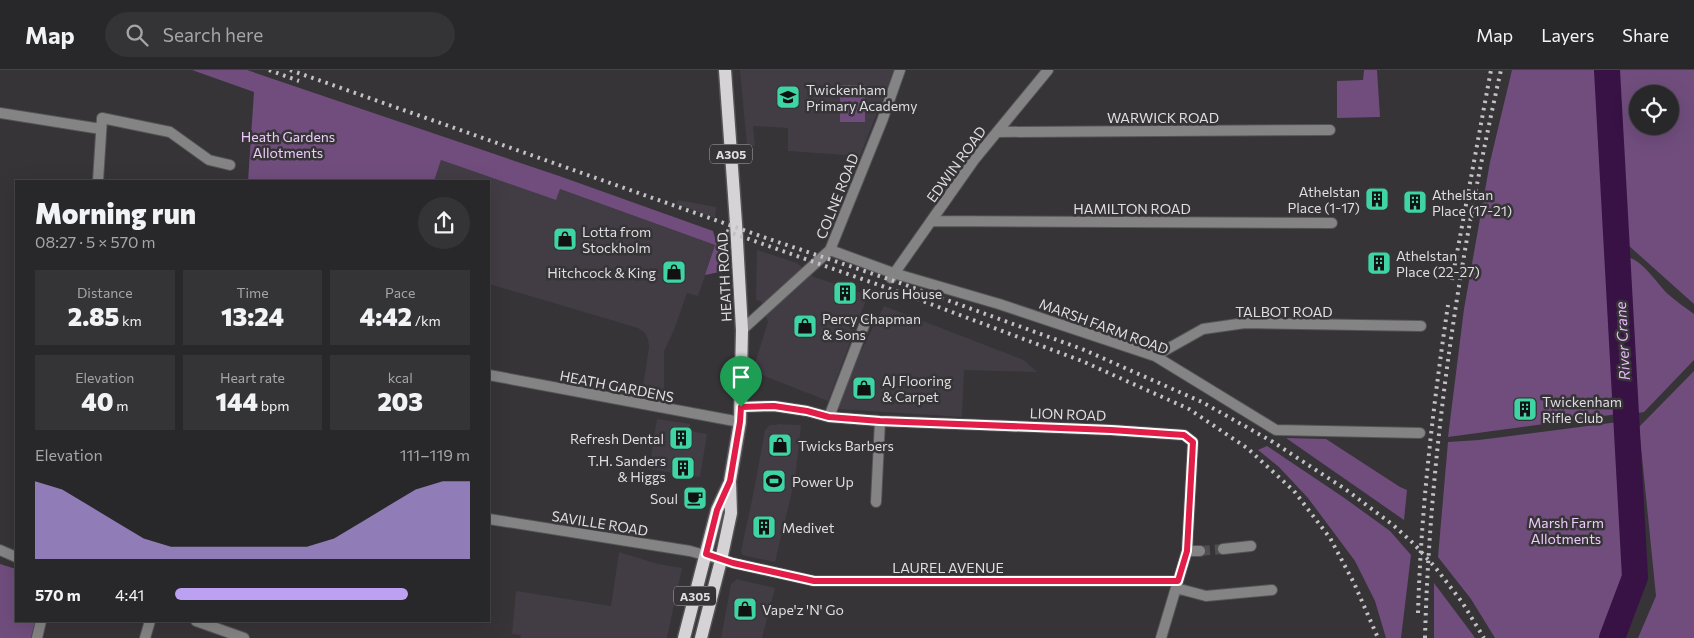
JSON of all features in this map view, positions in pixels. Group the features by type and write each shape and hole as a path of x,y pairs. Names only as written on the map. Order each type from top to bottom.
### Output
{"main road":[{"path":"716,70 725,84"},
{"name":"HEATH ROAD","path":"701,638 731,513 730,481 741,407 742,330 725,70"},
{"name":"HEATH ROAD","path":"684,638 717,510 730,481"}],"street":[{"name":"COLNE ROAD","path":"742,330 830,250 882,121 900,70"},
{"name":"EDWIN ROAD","path":"892,276 974,160 1048,70"},
{"path":"0,113 101,129"},
{"path":"98,180 102,118 170,132 209,160 230,165"},
{"name":"WARWICK ROAD","path":"997,132 1330,130"},
{"name":"HAMILTON ROAD","path":"932,221 1332,223"},
{"name":"MARSH FARM ROAD","path":"830,250 892,276 999,304 1156,356 1276,430 1420,433"},
{"path":"829,417 865,323"},
{"name":"TALBOT ROAD","path":"1156,356 1203,329 1245,323 1421,326"},
{"name":"HEATH GARDENS","path":"490,375 740,422"},
{"name":"LION ROAD","path":"741,407 774,406 829,417 880,421 1111,430 1184,435 1193,442 1187,551 1161,638"},
{"path":"876,502 880,421"},
{"name":"SAVILLE ROAD","path":"490,519 690,551 706,554 721,560"},
{"path":"1223,549 1251,546"},
{"path":"0,550 15,557"},
{"path":"1187,551 1200,550"},
{"name":"LAUREL AVENUE","path":"721,560 814,581 1177,585 1206,596 1272,590"},
{"path":"37,638 41,622"},
{"path":"145,638 150,622"},
{"path":"201,622 221,626 244,638"}],"shaded area":[{"path":"740,70 894,70 860,156 788,151 788,128 753,126 755,146 747,146"},
{"path":"441,160 556,199 560,189 715,245 698,296 687,293 674,330 664,351 664,397 642,393 649,347 645,333 638,328 490,284 490,180 434,180"},
{"path":"678,200 716,207 715,218 676,204"},
{"path":"757,250 797,263 814,277 868,295 828,401 757,373 755,363 768,322 761,301 756,300"},
{"path":"884,306 1024,360 1037,372 964,370 962,417 837,409 857,359"},
{"path":"657,419 690,424 690,431 707,434 700,477 649,469"},
{"path":"770,425 801,425 795,479 775,562 742,555 741,551 765,430"},
{"path":"619,552 658,564 682,568 667,638 520,638 521,635 512,634 516,591 611,606"},
{"path":"737,579 775,588 762,638 721,638 731,584"}],"green space":[{"name":"Heath Gardens Allotments","path":"192,70 247,70 562,177 713,231 724,271 705,275 715,245 560,189 556,200 441,160 434,180 248,180 254,92"},
{"path":"1364,70 1377,70 1380,117 1337,118 1337,81 1363,80"},
{"path":"1512,70 1598,70 1618,414 1448,437 1464,309 1490,162"},
{"path":"1616,70 1694,70 1694,304 1628,245"},
{"path":"840,85 865,85 865,122 840,122"},
{"path":"1630,258 1641,264 1669,295 1694,314 1694,360 1644,412 1632,414"},
{"path":"1694,371 1694,638 1638,638 1656,596 1639,427"},
{"name":"Marsh Farm Allotments","path":"1618,422 1625,569 1603,638 1495,638 1471,599 1438,557 1448,442 1479,440"},
{"path":"1286,438 1326,439 1407,490 1404,520"},
{"path":"1267,446 1390,531 1411,555 1401,638 1386,638 1375,601 1355,561 1308,498 1279,467 1258,450"},
{"path":"0,564 15,569 15,622 35,622 31,638 0,638"},
{"path":"1434,583 1473,635 1475,638 1434,638"}],"waterway":[{"name":"River Crane","path":"1607,70 1635,577 1612,638"}],"tunnel":[{"path":"1200,551 1223,549"}],"railway":[{"path":"269,70 299,81"},
{"path":"290,70 769,239 900,283 1082,349 1202,402 1273,442 1345,489 1393,525 1435,567 1462,602 1484,638"},
{"path":"1452,280 1491,70"},
{"path":"1425,638 1433,495 1449,352 1472,210 1501,70"},
{"path":"726,231 896,291 1082,361 1189,409 1247,448 1294,491 1330,538 1354,583 1378,638"},
{"path":"1418,613 1428,458 1448,305"}],"place":[{"name":"Twickenham Primary Academy","path":"788,97"},
{"name":"Athelstan Place (1-17)","path":"1377,199"},
{"name":"Athelstan Place (17-21)","path":"1415,202"},
{"name":"Lotta from Stockholm","path":"565,239"},
{"name":"Athelstan Place (22-27)","path":"1379,263"},
{"name":"Hitchcock & King","path":"674,272"},
{"name":"Korus House","path":"845,293"},
{"name":"Percy Chapman & Sons","path":"805,326"},
{"name":"AJ Flooring & Carpet","path":"864,388"},
{"name":"Twickenham Rifle Club","path":"1525,409"},
{"name":"Refresh Dental","path":"681,438"},
{"name":"Twicks Barbers","path":"780,445"},
{"name":"T.H. Sanders & Higgs","path":"683,468"},
{"name":"Power Up","path":"774,481"},
{"name":"Soul","path":"695,498"},
{"name":"Medivet","path":"764,527"},
{"name":"Vape'z 'N' Go","path":"745,609"}],"route":[{"path":"774,406 807,411 829,417 880,421 1111,430 1184,435 1193,442 1190,526 1187,551 1178,581 814,581 721,560 706,554 717,510 730,481 741,407 774,406"}]}
